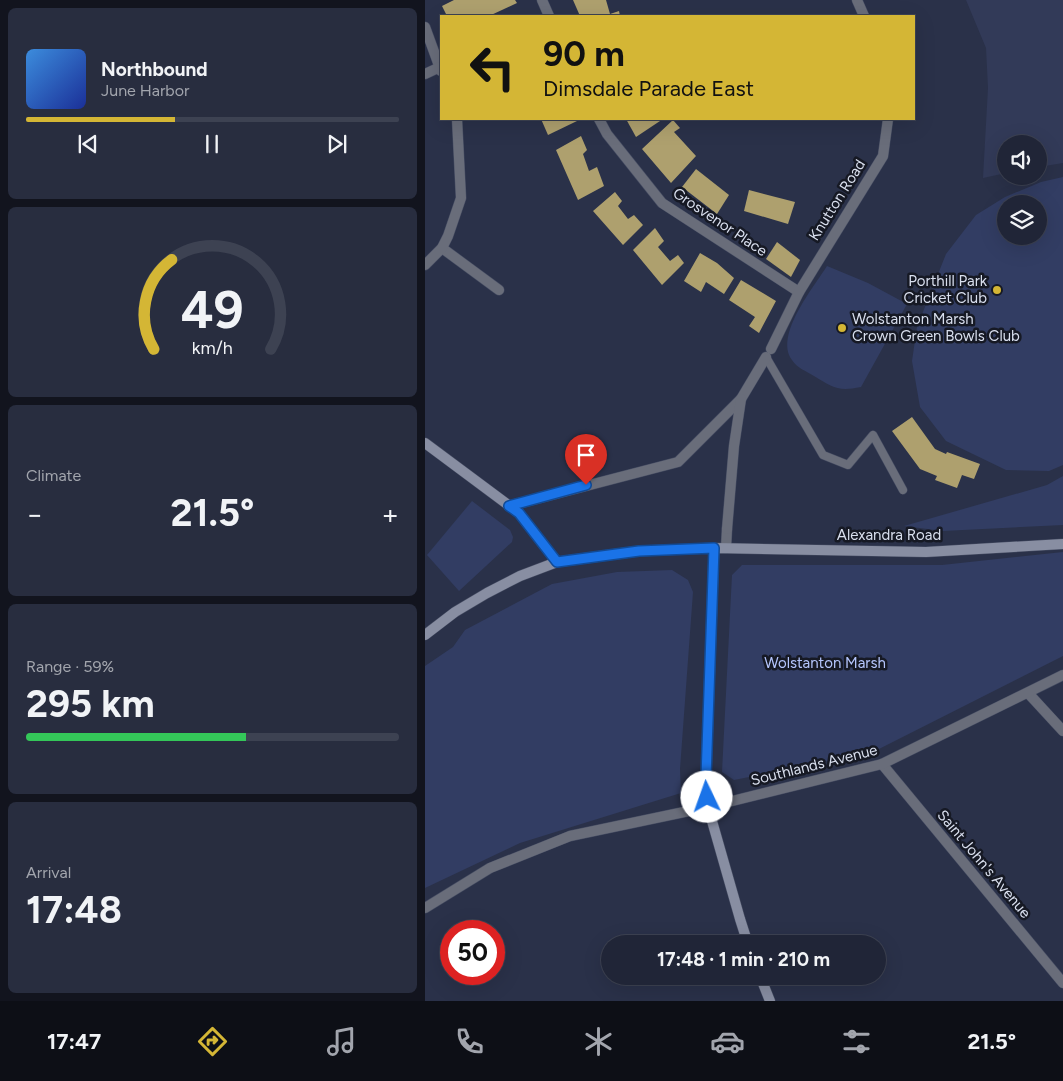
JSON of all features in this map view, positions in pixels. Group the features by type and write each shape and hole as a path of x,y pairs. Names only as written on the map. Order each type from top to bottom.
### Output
{"main road":[{"path":"425,443 519,513 557,562"},
{"name":"Alexandra Road","path":"425,635 455,612 487,593 520,576 557,562 639,551 714,548 926,552 1063,544"},
{"path":"714,548 706,778 708,807 745,935"},
{"path":"763,985 770,1001"}],"street":[{"path":"542,0 549,15"},
{"path":"857,0 864,15"},
{"path":"425,27 440,66"},
{"path":"425,74 440,69"},
{"path":"425,265 442,248 461,198 457,120"},
{"name":"Grosvenor Place","path":"600,120 607,134 662,203 799,292"},
{"name":"Knutton Road","path":"768,352 799,292 883,156 888,120"},
{"path":"442,248 499,290"},
{"path":"509,506 677,462 741,399 768,352"},
{"path":"727,548 733,446 741,399"},
{"name":"Southlands Avenue","path":"425,908 490,868 570,836 708,807 882,764 1063,675"},
{"path":"1028,692 1063,731"},
{"name":"Saint John's Avenue","path":"882,764 1063,983"}],"lane":[{"path":"768,352 823,455 848,465 873,434 903,490"}],"shaded area":[{"path":"966,0 1063,0 1063,163 1047,166 1047,135 997,135 997,175 983,178 988,88 986,48"}],"green space":[{"name":"Porthill Park Cricket Club","path":"1063,177 1063,465 1049,471 1006,470 946,441 920,407 912,361 917,327 946,254 976,215 997,202 997,245 1047,245 1047,195 1010,195 1034,185 1047,185 1047,181"},
{"name":"Wolstanton Marsh Crown Green Bowls Club","path":"827,266 868,283 907,304 861,387 841,389 831,386 796,365 788,350 788,338 798,312 805,298"},
{"path":"1063,476 1063,525 943,531 904,526 1047,485"},
{"path":"472,501 510,530 513,537 512,542 459,591 427,555"},
{"name":"Wolstanton Marsh","path":"1063,552 1063,656 873,752 734,780 722,772 732,575 742,565 942,565"},
{"path":"672,570 688,580 693,592 680,769 681,793 520,843 425,888 425,666 453,647 465,630 552,584 617,572"}],"building":[{"path":"454,0 515,0 517,3 491,15 446,15 442,6"},
{"path":"573,0 606,0 610,14 619,11 620,15 580,15"},
{"path":"541,120 576,120 577,121 548,135"},
{"path":"627,120 662,120 636,137"},
{"path":"673,120 680,128 674,132 696,156 671,183 642,149"},
{"path":"581,136 587,150 583,154 589,171 597,167 604,186 578,200 556,150"},
{"path":"696,169 729,195 717,214 682,187"},
{"path":"749,190 795,202 788,224 744,211"},
{"path":"615,192 622,201 618,206 628,219 634,215 643,225 623,245 593,211"},
{"path":"655,228 664,241 658,247 670,261 678,255 684,263 662,285 633,250"},
{"path":"777,242 800,260 791,277 766,259"},
{"path":"700,253 717,263 734,278 724,294 706,282 701,292 684,281"},
{"path":"741,280 776,301 759,333 749,326 755,317 729,300"},
{"path":"912,417 935,449 980,464 974,479 962,475 957,488 935,480 937,476 920,469 892,431"}],"place":[{"name":"Porthill Park Cricket Club","path":"997,290"},
{"name":"Wolstanton Marsh Crown Green Bowls Club","path":"842,328"}],"route":[{"path":"586,485 509,506 519,513 557,562 639,551 714,548 706,778 707,797"}]}
